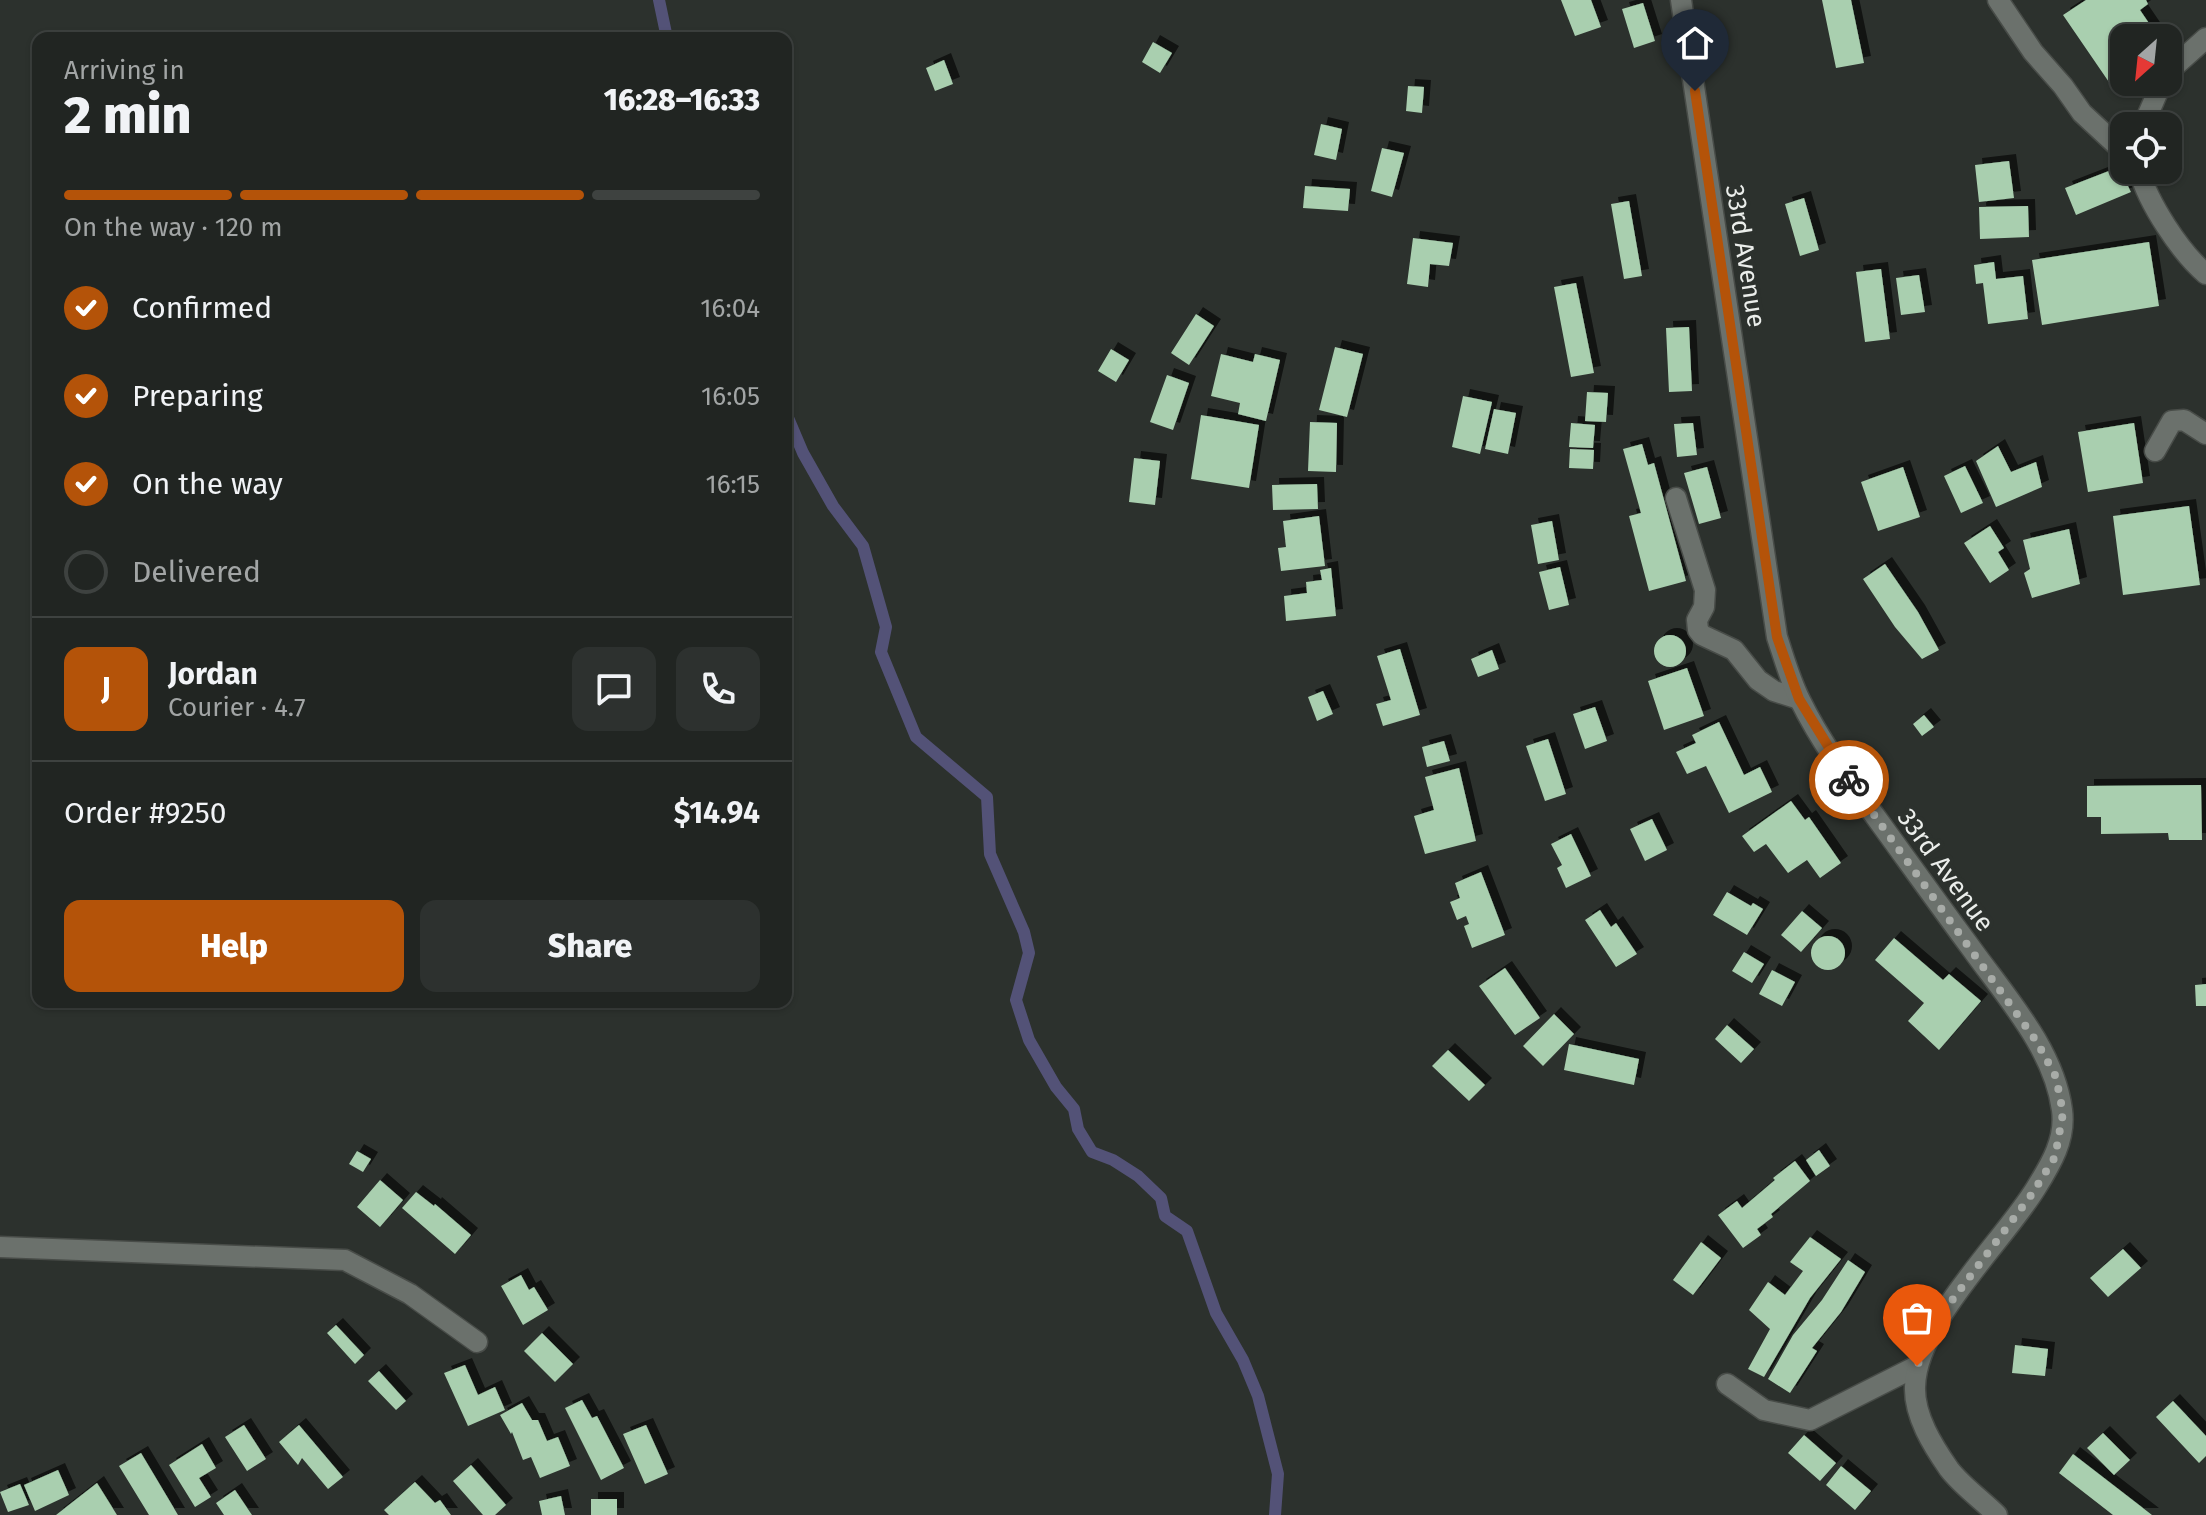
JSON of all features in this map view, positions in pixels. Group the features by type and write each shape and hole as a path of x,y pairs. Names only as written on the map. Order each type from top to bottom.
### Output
{"street":[{"name":"33rd Avenue","path":"1681,0 1777,637 1799,699 1844,773 2037,1042 2056,1077 2063,1113 2055,1157 2032,1194 1950,1303 1917,1366 1914,1389 1918,1415 1951,1471 1997,1515"},
{"path":"1998,0 2033,52 2082,113 2110,139"},
{"path":"2182,59 2206,38"},
{"path":"2143,184 2192,262 2206,274"},
{"path":"2155,451 2172,421 2184,420 2206,434"},
{"path":"1676,498 1705,590 1704,607 1697,620 1698,630 1702,635 1734,650 1758,680 1774,691 1799,699"},
{"path":"0,1247 345,1260 410,1294 477,1342"},
{"path":"1727,1384 1764,1410 1810,1420 1917,1366"}],"building":[{"path":"1561,0 1591,0 1601,27 1575,36"},
{"path":"1822,0 1851,0 1864,63 1836,68"},
{"path":"2086,0 2146,0 2148,4 2140,10 2150,24 2110,24 2110,84 2063,15"},
{"path":"1643,3 1655,41 1634,48 1622,9"},
{"path":"1153,42 1172,53 1160,73 1142,62"},
{"path":"944,60 953,84 935,91 926,68"},
{"path":"1408,86 1424,87 1422,113 1406,111"},
{"path":"1321,124 1342,129 1336,160 1314,155"},
{"path":"1382,148 1404,153 1392,197 1371,191"},
{"path":"2009,161 2014,198 1979,202 1975,165"},
{"path":"2110,171 2110,184 2127,184 2131,192 2076,215 2065,188"},
{"path":"1305,186 1350,189 1348,211 1303,208"},
{"path":"1804,198 1819,250 1800,256 1785,204"},
{"path":"1629,201 1642,276 1624,279 1611,204"},
{"path":"2028,206 2029,237 1980,239 1979,207"},
{"path":"1413,238 1453,243 1449,266 1430,264 1428,287 1407,284"},
{"path":"2149,242 2159,306 2042,325 2032,260"},
{"path":"1994,262 1996,279 2023,276 2028,319 1988,324 1983,283 1976,284 1974,265"},
{"path":"1881,269 1890,339 1865,342 1856,272"},
{"path":"1919,275 1925,312 1901,315 1896,278"},
{"path":"1576,283 1594,373 1571,377 1554,287"},
{"path":"1196,314 1214,326 1189,365 1171,353"},
{"path":"1689,327 1692,391 1669,392 1666,328"},
{"path":"1335,347 1363,354 1347,417 1319,410"},
{"path":"1111,349 1129,360 1116,382 1098,371"},
{"path":"1221,354 1253,362 1255,354 1280,360 1266,421 1238,414 1240,403 1211,396"},
{"path":"1167,375 1189,383 1173,430 1150,422"},
{"path":"1587,392 1608,393 1606,422 1585,421"},
{"path":"1463,396 1492,402 1480,454 1452,447"},
{"path":"1494,409 1516,413 1508,454 1485,449"},
{"path":"1201,415 1259,425 1249,488 1191,479"},
{"path":"1310,422 1337,423 1336,472 1308,471"},
{"path":"1571,423 1595,425 1593,448 1569,447"},
{"path":"1693,423 1697,455 1677,457 1674,424"},
{"path":"2134,423 2143,483 2088,492 2078,432"},
{"path":"1642,444 1648,465 1654,463 1686,581 1649,591 1629,516 1641,513 1623,449"},
{"path":"1998,446 2011,472 2036,462 2042,487 1996,507 1976,461"},
{"path":"1570,449 1594,450 1593,469 1569,468"},
{"path":"1134,458 1160,461 1155,505 1129,502"},
{"path":"1965,466 1983,503 1961,513 1944,476"},
{"path":"1707,467 1721,518 1699,524 1684,473"},
{"path":"1903,467 1920,517 1878,531 1861,482"},
{"path":"1317,484 1318,509 1273,510 1272,485"},
{"path":"2189,506 2200,585 2123,595 2113,516"},
{"path":"1319,516 1325,566 1281,571 1278,548 1286,547 1283,521"},
{"path":"1552,521 1559,560 1538,564 1531,525"},
{"path":"1990,526 2004,548 1998,552 2009,570 1990,583 1964,543"},
{"path":"2069,529 2080,584 2032,598 2024,573 2030,569 2023,540"},
{"path":"1885,564 1918,612 1939,650 1922,659 1895,627 1863,579"},
{"path":"1560,567 1569,605 1549,610 1539,572"},
{"path":"1331,568 1336,616 1286,621 1284,596 1307,593 1306,582 1322,580 1320,570"},
{"path":"1670,635 1681,640 1686,651 1681,662 1670,667 1659,662 1654,651 1659,640"},
{"path":"1400,649 1420,715 1383,726 1376,704 1391,700 1377,656"},
{"path":"1492,650 1499,669 1478,677 1471,659"},
{"path":"1687,668 1704,716 1664,730 1648,681"},
{"path":"1323,691 1333,714 1317,721 1308,697"},
{"path":"1595,707 1607,741 1585,749 1573,714"},
{"path":"1924,715 1934,727 1922,736 1913,724"},
{"path":"1719,722 1744,775 1760,767 1772,792 1729,813 1706,766 1687,774 1676,752 1696,743 1692,735"},
{"path":"1548,739 1566,794 1545,801 1526,746"},
{"path":"1444,741 1450,761 1427,767 1422,747"},
{"path":"1459,768 1476,841 1425,854 1414,816 1434,810 1425,777"},
{"path":"2201,785 2202,840 2169,840 2168,833 2101,834 2101,817 2087,817 2087,786"},
{"path":"1791,801 1805,820 1809,817 1841,863 1820,878 1807,860 1788,873 1766,844 1754,852 1742,836"},
{"path":"1652,819 1667,850 1645,861 1630,829"},
{"path":"1571,834 1591,876 1566,888 1557,868 1562,865 1551,844"},
{"path":"1481,872 1505,935 1472,948 1464,926 1469,924 1466,916 1457,920 1450,902 1460,898 1455,883"},
{"path":"1727,892 1751,906 1753,903 1763,909 1747,935 1713,915"},
{"path":"1600,910 1611,927 1616,923 1637,954 1616,967 1585,920"},
{"path":"1802,911 1822,928 1801,952 1781,935"},
{"path":"1828,936 1840,941 1845,953 1840,965 1828,970 1816,965 1811,953 1816,941"},
{"path":"1894,938 1943,980 1949,974 1981,1001 1939,1050 1908,1021 1924,1003 1875,960"},
{"path":"1744,952 1764,964 1752,983 1732,971"},
{"path":"1505,968 1540,1018 1515,1035 1479,986"},
{"path":"1772,970 1795,982 1782,1006 1759,994"},
{"path":"2206,984 2206,1006 2196,1006 2195,985"},
{"path":"1554,1014 1574,1034 1543,1066 1523,1046"},
{"path":"1727,1025 1754,1049 1741,1063 1715,1039"},
{"path":"1569,1044 1639,1059 1634,1085 1564,1070"},
{"path":"1448,1050 1485,1085 1469,1101 1432,1066"},
{"path":"1819,1150 1830,1166 1816,1176 1806,1160"},
{"path":"357,1151 371,1159 363,1172 349,1164"},
{"path":"1795,1161 1810,1181 1771,1214 1773,1217 1757,1229 1761,1235 1743,1248 1718,1215 1737,1201 1742,1208"},
{"path":"380,1180 403,1200 380,1227 357,1207"},
{"path":"416,1192 471,1235 455,1254 402,1208"},
{"path":"1810,1237 1841,1259 1810,1298 1764,1377 1748,1369 1770,1329 1749,1310 1768,1282 1785,1295 1803,1271 1790,1262"},
{"path":"1701,1242 1721,1258 1693,1295 1673,1280"},
{"path":"2123,1249 2141,1268 2108,1297 2090,1278"},
{"path":"1848,1260 1865,1272 1841,1312 1812,1348 1817,1351 1790,1393 1768,1379 1793,1335 1822,1300"},
{"path":"521,1275 529,1290 534,1287 548,1310 523,1325 501,1286"},
{"path":"336,1325 364,1355 355,1364 327,1333"},
{"path":"542,1333 573,1364 555,1382 524,1351"},
{"path":"2015,1345 2048,1349 2045,1376 2012,1373"},
{"path":"465,1365 478,1395 495,1387 505,1410 468,1426 444,1373"},
{"path":"379,1371 406,1401 396,1410 368,1381"},
{"path":"582,1400 592,1418 597,1416 624,1468 601,1480 565,1408"},
{"path":"2173,1401 2206,1436 2206,1456 2199,1463 2156,1417"},
{"path":"522,1403 532,1420 538,1420 547,1441 558,1437 570,1466 540,1478 531,1457 523,1460 512,1432 500,1415"},
{"path":"244,1425 266,1459 247,1471 225,1437"},
{"path":"299,1425 343,1477 328,1489 302,1458 298,1465 279,1442"},
{"path":"646,1425 668,1474 645,1484 623,1434"},
{"path":"2103,1433 2130,1460 2114,1475 2087,1448"},
{"path":"1804,1435 1836,1463 1820,1481 1788,1453"},
{"path":"202,1444 216,1468 199,1478 211,1497 195,1507 169,1465"},
{"path":"141,1453 178,1515 149,1515 119,1466"},
{"path":"2073,1454 2152,1515 2113,1515 2059,1473"},
{"path":"471,1465 506,1505 495,1515 483,1515 453,1481"},
{"path":"1841,1466 1871,1491 1855,1510 1826,1485"},
{"path":"58,1470 69,1495 35,1511 24,1485"},
{"path":"415,1482 435,1503 440,1500 451,1515 389,1515 384,1510"},
{"path":"97,1483 117,1515 56,1515"},
{"path":"20,1484 29,1505 8,1512 0,1492"},
{"path":"235,1490 252,1515 224,1515 216,1503"},
{"path":"561,1496 565,1515 542,1515 539,1501"},
{"path":"591,1499 617,1499 617,1515 591,1515"}],"waterway":[{"path":"659,0 666,32"},
{"path":"792,427 833,506 863,546 886,627 881,652 916,737 987,797 990,854 1024,932 1029,953 1016,1000 1029,1040 1056,1087 1074,1109 1078,1129 1092,1152 1113,1160 1138,1176 1161,1198 1165,1216 1187,1231 1216,1313 1243,1360 1258,1396 1278,1474 1275,1515"}],"way so far":[{"path":"1849,780 2037,1042 2056,1077 2063,1113 2055,1157 2032,1194 1950,1303 1917,1366"}],"route":[{"path":"1695,91 1777,637 1799,699 1849,780"}]}
